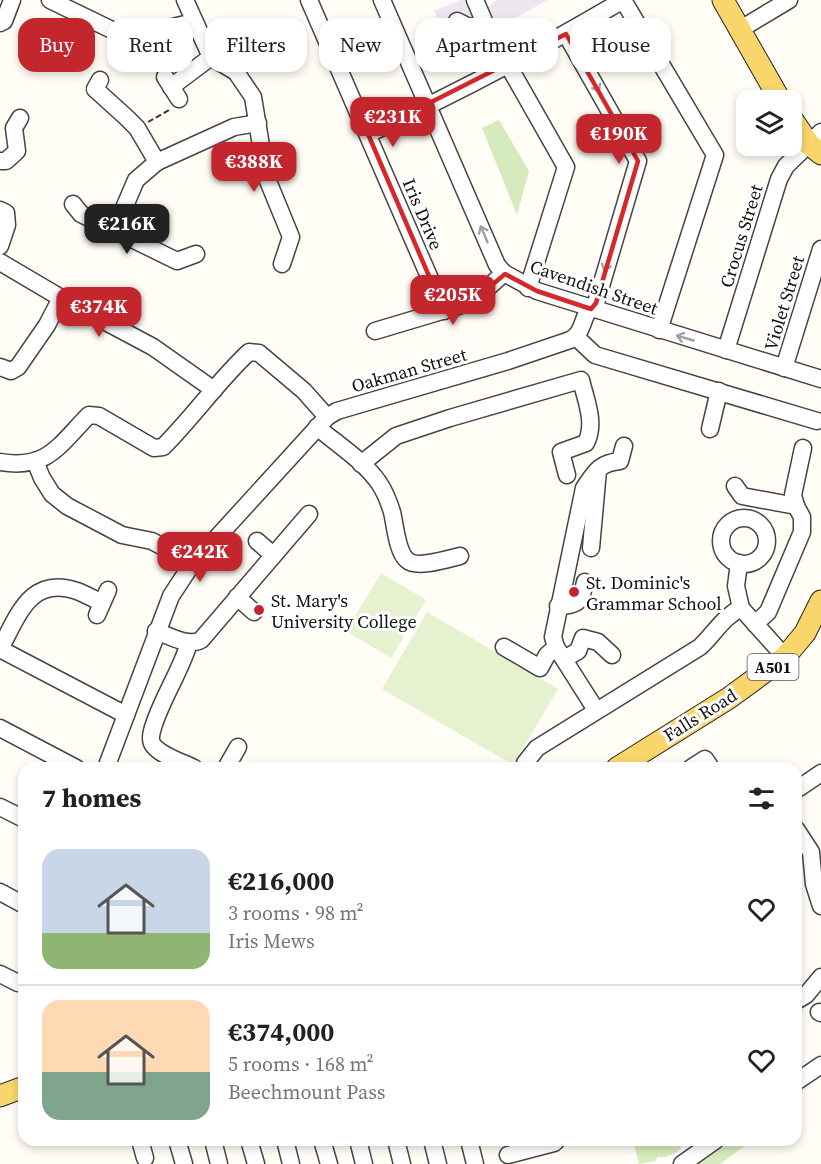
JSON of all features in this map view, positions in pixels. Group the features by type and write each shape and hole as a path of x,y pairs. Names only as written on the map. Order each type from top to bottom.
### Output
{"main road":[{"path":"723,0 774,90"},
{"path":"802,129 817,143"},
{"name":"Falls Road","path":"627,762 729,698 786,657 805,633 819,608"},
{"path":"0,1094 18,1089"}],"street":[{"path":"0,23 4,21 12,0"},
{"path":"50,0 112,30 138,34 194,22"},
{"path":"185,0 205,45"},
{"name":"Iris Drive","path":"309,0 444,311"},
{"name":"Cavendish Street","path":"382,0 497,265 504,273 528,288 821,380"},
{"path":"558,38 623,0 714,155 659,330"},
{"path":"739,30 789,0"},
{"path":"566,34 638,161 596,303 586,315 583,328 576,337 595,355 817,421"},
{"path":"171,88 205,62"},
{"path":"236,72 253,97 266,176 291,237 282,264"},
{"path":"368,134 495,72"},
{"path":"512,72 566,167 528,288"},
{"path":"100,80 95,89 128,118 157,162"},
{"path":"0,160 6,161 17,151 14,128 20,118"},
{"path":"115,229 136,180 157,162 234,127 258,123"},
{"name":"Crocus Street","path":"726,350 779,179 786,166 817,143"},
{"path":"73,204 81,214 177,261 196,254"},
{"path":"0,210 6,213 7,225 0,246"},
{"name":"Violet Street","path":"784,368 821,249"},
{"path":"0,262 61,298 153,347 214,390"},
{"path":"375,331 472,302 504,273"},
{"path":"0,367 11,371 18,367 61,298"},
{"name":"Oakman Street","path":"322,422 337,411 508,361 576,337"},
{"path":"0,462 25,464 57,451 89,416 99,416 154,448 164,447 236,364 249,352 259,353 304,391 322,422 378,482 388,500 401,552 407,561 426,563 460,556"},
{"path":"361,464 396,436 580,380 591,425 590,434 586,443 561,452 567,475"},
{"path":"710,429 719,392"},
{"path":"108,762 171,596 190,567 322,422"},
{"path":"596,710 560,653 553,637 584,488 598,469 609,462 620,461 624,446"},
{"path":"755,624 768,612 802,532 802,517 793,495 803,448"},
{"path":"34,461 52,494 67,506 122,535 152,541 172,552 190,567"},
{"path":"591,548 598,469"},
{"path":"735,486 742,496 796,506"},
{"path":"156,631 189,643 201,640 309,514"},
{"path":"257,541 273,555"},
{"path":"739,563 736,586 741,608 786,657"},
{"path":"558,606 568,606 578,602 582,598 585,582"},
{"path":"102,603 76,591 57,587 37,591 23,607 0,649 126,715"},
{"path":"237,597 254,612"},
{"path":"526,762 537,748 700,647 714,634 728,614 741,608"},
{"path":"504,647 540,668 547,654 578,651 583,638 598,642 612,654"},
{"path":"183,762 160,751 151,740 156,721 189,643"},
{"path":"0,728 65,762"},
{"path":"229,762 238,747"},
{"path":"802,786 821,773"},
{"path":"0,807 18,816"},
{"path":"802,838 811,852 814,884 821,906"},
{"path":"0,892 18,902"},
{"path":"0,974 18,983"},
{"path":"802,997 821,977"},
{"path":"802,1078 821,1065"},
{"path":"142,1146 145,1158"},
{"path":"179,1146 184,1164"},
{"path":"214,1146 219,1164"},
{"path":"251,1146 256,1164"},
{"path":"286,1146 291,1164"},
{"path":"324,1146 329,1164"},
{"path":"360,1146 364,1164"},
{"path":"398,1146 402,1164"},
{"path":"434,1146 438,1164"},
{"path":"470,1146 475,1164"},
{"path":"508,1153 540,1146"},
{"path":"682,1164 708,1146"}],"path":[{"path":"136,128 171,110 171,88"}],"highlighted area":[{"path":"566,34 638,161 596,303 591,309 537,291 505,274 472,302 444,311 368,134"}],"shaded area":[{"path":"460,0 466,0 470,11 475,16 497,0 548,0 515,18 437,18 434,11"}],"green space":[{"path":"499,120 529,171 517,215 482,128"},
{"path":"381,573 426,600 391,658 346,631"},
{"path":"427,612 558,689 515,762 508,762 382,689"},
{"path":"634,1146 680,1146 681,1149 672,1154 657,1157 656,1161 639,1164"},
{"path":"725,1146 745,1146 720,1164 698,1164"}],"place":[{"name":"St. Dominic's Grammar School","path":"574,592"},
{"name":"St. Mary's University College","path":"259,610"}]}
